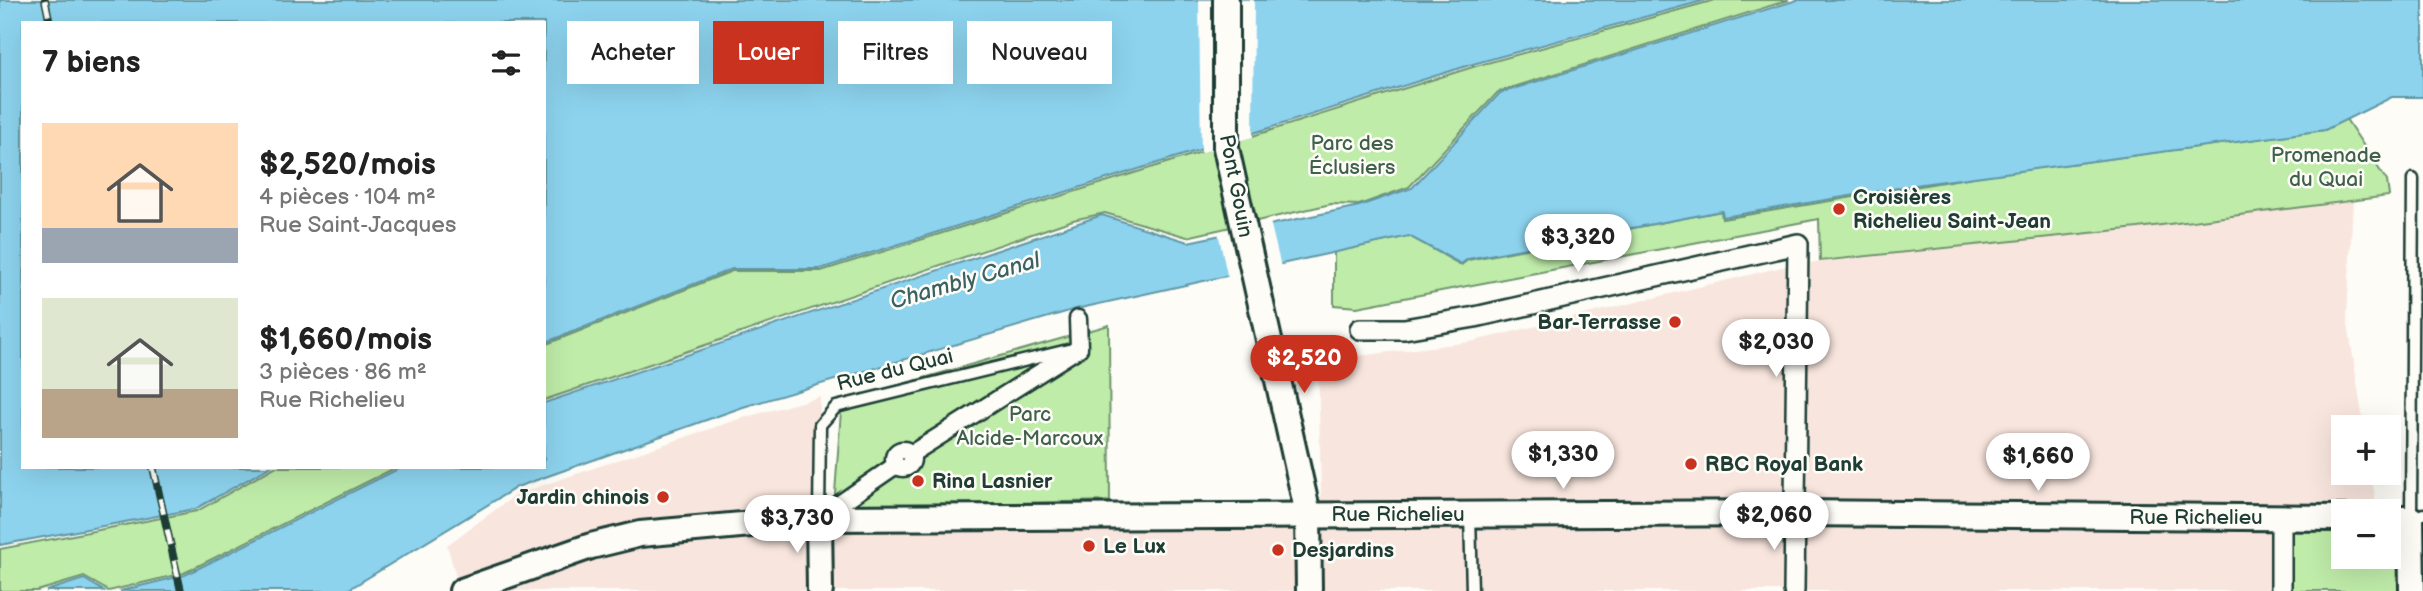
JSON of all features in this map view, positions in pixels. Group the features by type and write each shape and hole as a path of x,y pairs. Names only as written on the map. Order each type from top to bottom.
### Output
{"street":[{"name":"Pont Gouin","path":"1226,0 1226,141 1308,514 1309,591"},
{"path":"1360,329 1404,328 1475,317 1798,244 1794,591"},
{"path":"820,591 819,518 896,465 901,468 910,466 911,454 1079,348 1078,319"},
{"name":"Rue Richelieu","path":"462,591 592,546 640,534 819,518 1794,513 2331,518"},
{"path":"2408,517 2412,591"},
{"path":"2281,518 2281,591"}],"lane":[{"path":"2408,517 2413,179"},
{"name":"Rue du Quai","path":"819,518 820,425 835,407 1079,348"},
{"path":"1470,514 1472,591"}],"shaded area":[{"path":"2353,201 2347,318 2362,415 2331,415 2331,485 2373,485 2375,499 2331,499 2331,569 2398,569 2412,591 460,591 447,545 517,494 742,418 820,397 819,517 1308,514 1321,497 1318,361 1470,342 1790,265"}],"green space":[{"name":"Parc des Éclusiers","path":"1715,0 1789,0 1498,92 1409,187 1359,205 1331,204 1187,237 1105,213 1073,220 546,399 546,344 732,271 821,271 1476,66"},
{"name":"Promenade du Quai","path":"2346,119 2387,181 2389,196 2138,228 1820,261 1819,219 1357,307 1334,305 1334,252 1409,236 1461,265 1468,260 1721,211 1722,219 1979,176 2324,130"},
{"name":"Parc Alcide-Marcoux","path":"1109,325 1110,501 834,507 841,411 854,398"},
{"path":"271,469 393,469 184,573 109,591 84,577 37,591 0,591 0,549 197,511"},
{"path":"2281,518 2331,518 2331,569 2401,569 2401,519 2411,519 2412,591 2281,591"}],"water":[{"path":"0,0 1706,0 1473,64 820,269 732,269 546,342 546,21 21,21 21,469 266,469 195,509 0,545"},
{"name":"Chambly Canal","path":"1797,0 2423,0 2423,97 2392,97 2325,130 1922,184 1723,217 1722,211 1468,259 1461,264 1409,236 1076,309 743,407 517,487 346,591 120,591 185,575 398,469 546,469 546,402 1102,215 1188,242 1359,206 1412,188 1500,93"},
{"path":"84,579 104,591 46,591"}],"pier":[{"path":"1199,0 1254,0 1253,137 1201,153"},
{"path":"1270,221 1281,267 1228,279 1218,232"}],"railway":[{"path":"45,0 50,21"},
{"path":"153,469 181,591"}],"place":[{"name":"Croisières Richelieu Saint-Jean","path":"1839,209"},
{"name":"Bar-Terrasse","path":"1675,322"},
{"name":"RBC Royal Bank","path":"1691,464"},
{"name":"Rina Lasnier","path":"918,481"},
{"name":"Jardin chinois","path":"663,497"},
{"name":"Le Lux","path":"1089,546"},
{"name":"Desjardins","path":"1278,550"}]}
